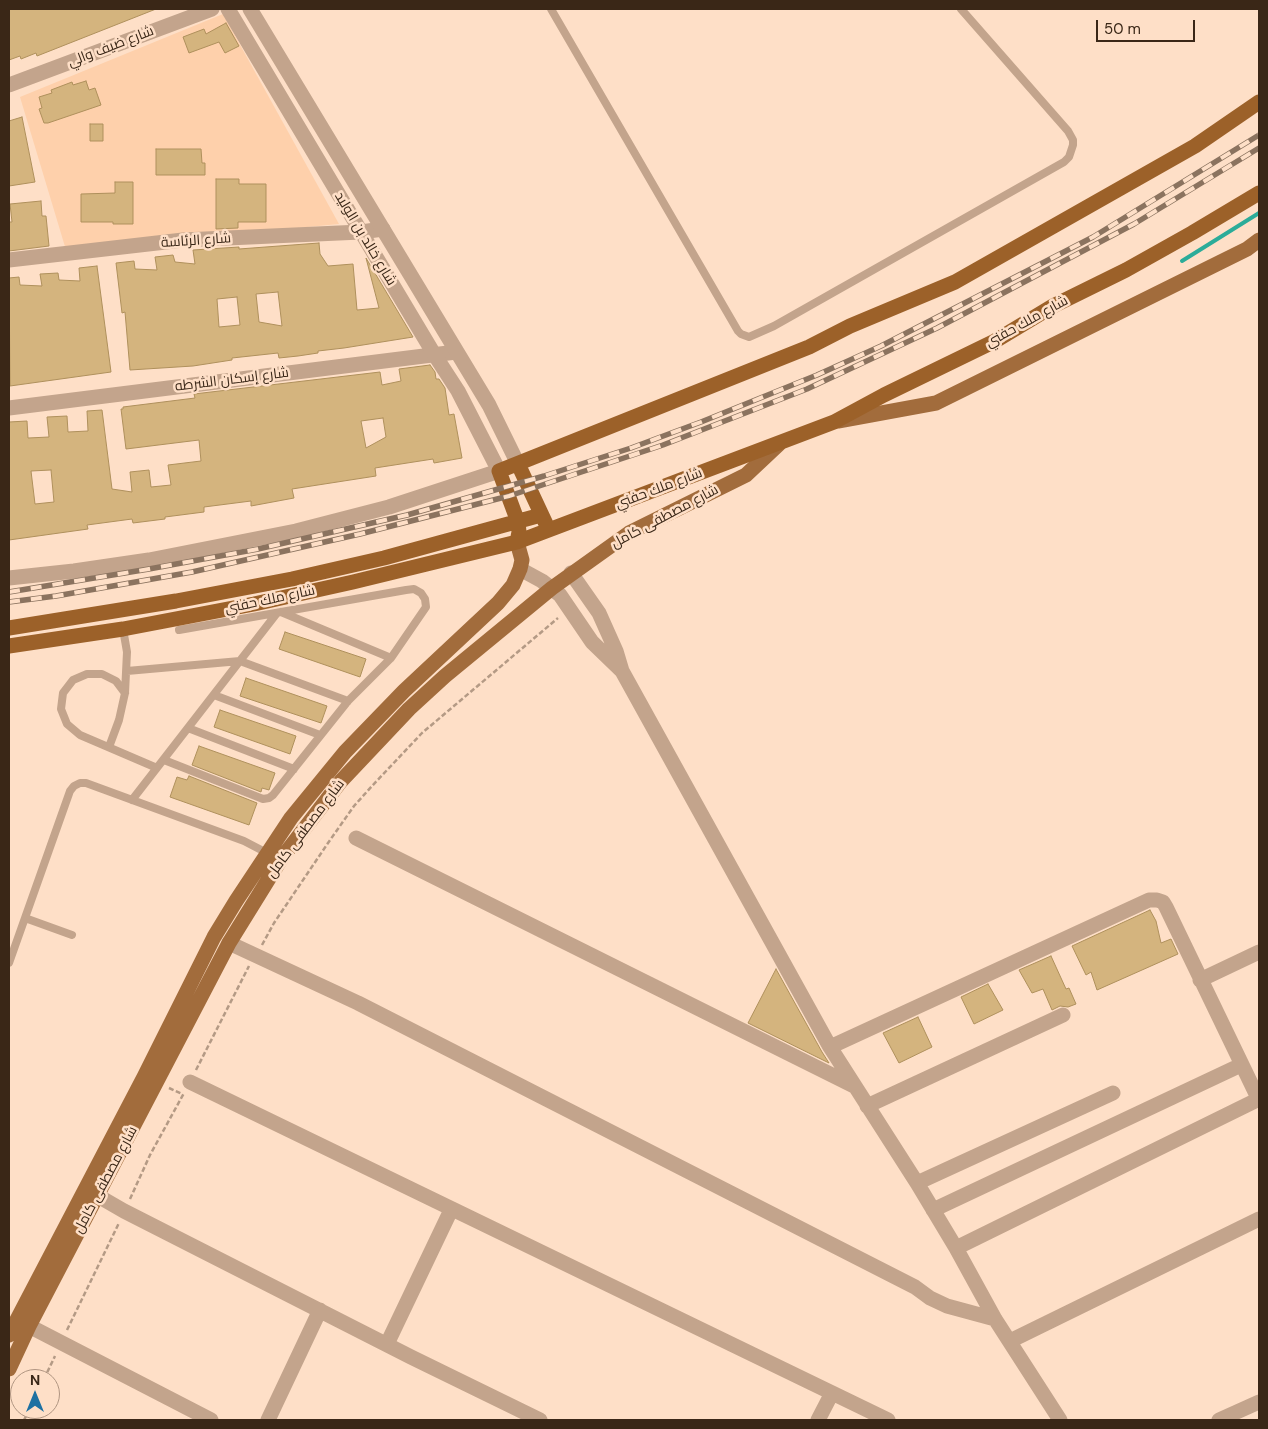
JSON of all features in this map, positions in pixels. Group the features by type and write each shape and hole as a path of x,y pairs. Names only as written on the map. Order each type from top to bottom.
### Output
{"highway":[{"path":"517,542 518,522 499,471 809,347 850,326 955,282 1194,146 1259,102"},
{"name":"شارع ملك حفني","path":"9,646 123,629 254,604 517,542 834,422 900,387 996,342 1054,306 1126,270 1259,193"},
{"path":"518,464 549,530"},
{"name":"شارع ملك حفني","path":"9,628 176,602 292,579 384,558 542,515"}],"main road":[{"path":"834,422 936,403 1247,249 1259,240"},
{"name":"شارع مصطفى كامل","path":"9,1369 29,1326 229,943 286,851 335,788 374,744 445,676 580,584 629,533 746,475 779,444"},
{"path":"517,542 522,560 520,569"},
{"name":"شارع مصطفى كامل","path":"9,1334 144,1076 214,937 267,853 296,811 345,752 404,691 498,603 512,585 520,569"}],"street":[{"name":"شارع ضيف والي","path":"9,85 212,9"},
{"name":"شارع خالد بن الوليد","path":"228,9 458,391 499,471"},
{"name":"شارع خالد بن الوليد","path":"250,9 489,405 518,464"},
{"path":"251,49 268,40"},
{"name":"شارع الرئاسة","path":"9,260 183,240 361,232 383,229"},
{"name":"شارع إسكان الشرطه","path":"9,408 456,352"},
{"path":"9,578 150,560 296,531 398,504 499,471"},
{"path":"520,569 560,596 592,642 622,671"},
{"path":"580,584 608,632 622,671 830,1047 917,1183 995,1319 1060,1420"},
{"path":"356,838 854,1086"},
{"path":"830,1047 1149,900 1163,902 1259,1099 956,1248"},
{"path":"229,943 358,1003 915,1287 930,1298 947,1306 995,1319"},
{"path":"1200,980 1259,952"},
{"path":"867,1106 1063,1015"},
{"path":"933,1210 1241,1064"},
{"path":"187,1088 451,1210 888,1420"},
{"path":"917,1183 1113,1093"},
{"path":"98,1196 124,1211 540,1420"},
{"path":"387,1344 451,1210"},
{"path":"1010,1341 1259,1219"},
{"path":"268,1420 320,1310"},
{"path":"29,1326 211,1420"},
{"path":"818,1420 832,1393"},
{"path":"1219,1420 1259,1402"}],"lane":[{"path":"552,9 738,331 749,337 782,321 1064,162 1069,157 1073,140 1068,132 962,9"},
{"path":"164,760 263,799 273,795 348,701 391,658 426,607 425,599 421,592 414,589 179,630"},
{"path":"132,800 279,613"},
{"path":"279,613 391,658"},
{"path":"109,747 119,720 125,693 127,671 123,629"},
{"path":"127,671 240,661 348,701"},
{"path":"125,693 116,681 102,674 87,674 73,680 63,693 61,709 67,724 80,735 157,768"},
{"path":"214,695 320,735"},
{"path":"188,728 294,769"},
{"path":"9,963 70,791 80,783 86,783 244,841 267,853"},
{"path":"25,918 72,936"}],"path":[{"path":"165,1087 187,1088"}],"shaded area":[{"path":"223,14 339,224 66,250 20,97"}],"building":[{"path":"9,9 156,9 37,56 36,53 21,59 20,56 9,60"},
{"path":"226,23 239,46 225,53 219,42 189,53 183,37 204,29 206,34"},
{"path":"86,81 89,90 95,88 101,105 44,123 39,109 42,108 39,97 52,93 51,90 72,82 73,85"},
{"path":"22,117 35,182 9,186 9,121"},
{"path":"90,124 103,124 103,141 90,141"},
{"path":"156,149 201,149 202,163 205,163 205,175 156,175"},
{"path":"216,179 239,179 239,184 266,184 266,222 238,222 238,228 216,229"},
{"path":"115,182 133,182 133,224 81,222 81,194 115,193"},
{"path":"41,201 42,216 46,216 49,246 9,251 9,222 12,222 10,204"},
{"path":"319,243 320,254 328,266 353,264 357,310 379,308 366,258 413,337 318,351 318,353 298,356 279,358 278,353 232,358 232,360 193,366 130,370 125,312 122,313 116,263 134,261 135,269 157,270 155,257 173,255 175,262 195,264 193,250 239,247 239,249","holes":["278,292 282,326 259,322 256,294","237,297 240,325 219,327 217,299"]},
{"path":"97,266 111,372 10,386 9,278 19,277 20,285 42,286 40,274 58,273 59,280 80,281 79,268"},
{"path":"430,365 435,372 436,379 439,379 445,388 449,415 454,414 462,458 434,463 433,459 375,468 376,476 292,489 294,498 251,506 251,501 204,507 204,512 165,517 165,519 133,523 132,519 87,525 88,529 9,540 9,422 27,421 28,438 49,437 47,417 67,416 68,432 88,431 87,411 102,410 112,489 132,492 130,472 149,470 151,487 171,485 168,465 201,461 199,440 126,449 121,409 123,407 195,398 194,394 380,372 382,385 401,381 399,369","holes":["383,418 386,437 366,448 361,421","51,470 54,502 35,504 31,471"]},
{"path":"285,632 366,659 360,677 279,649"},
{"path":"246,678 327,706 321,723 240,696"},
{"path":"220,710 296,736 290,754 214,727"},
{"path":"199,746 275,773 269,790 262,788 261,792 192,765"},
{"path":"189,776 257,803 249,825 170,797 177,777 187,780"},
{"path":"1150,910 1156,921 1161,943 1171,939 1178,954 1097,990 1091,972 1086,975 1072,946"},
{"path":"1051,956 1066,989 1069,988 1076,1004 1068,1007 1060,1006 1052,1010 1043,989 1032,993 1019,970"},
{"path":"776,969 822,1052 829,1063 748,1023"},
{"path":"988,984 1003,1010 974,1024 961,997"},
{"path":"918,1017 932,1047 899,1063 883,1033"}],"waterway":[{"path":"1182,261 1259,213"}],"railway":[{"path":"9,592 258,549 407,515 544,476 631,448 817,375 881,346 1093,237 1259,135"},
{"path":"9,602 56,596 192,572 360,534 509,496 663,445 807,389 937,328 1134,224 1259,148"}]}
